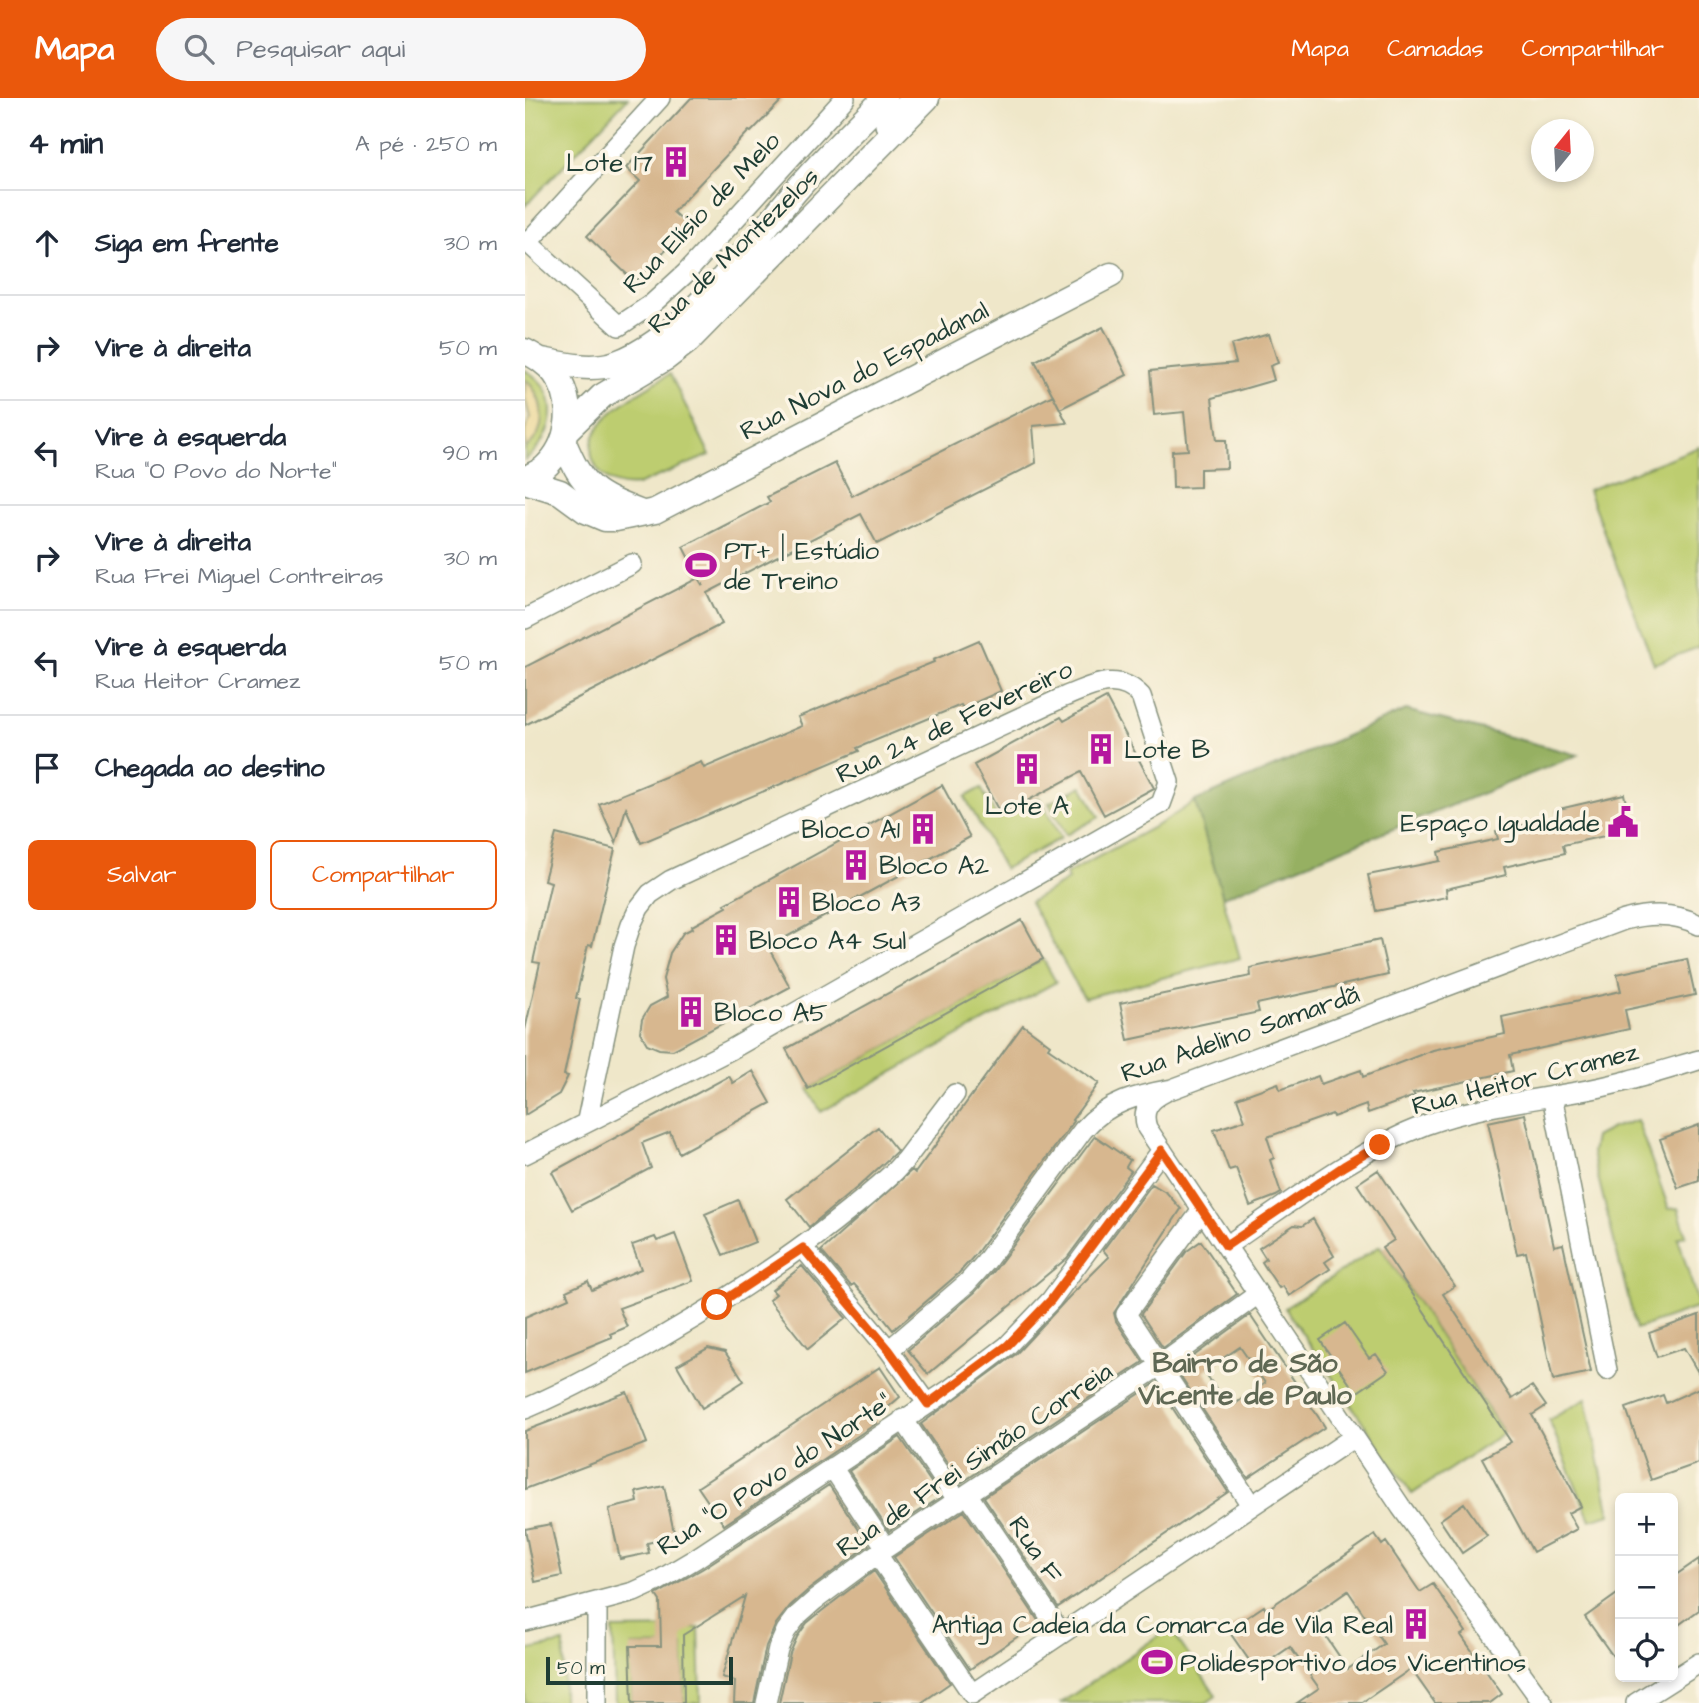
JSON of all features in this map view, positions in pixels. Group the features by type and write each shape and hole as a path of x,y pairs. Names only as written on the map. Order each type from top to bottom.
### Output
{"street":[{"path":"526,241 660,98"},
{"name":"Rua Elísio de Melo","path":"526,241 619,326 652,304 686,273 845,98"},
{"name":"Rua de Montezelos","path":"533,356 586,367 607,365 636,353 677,325 726,273 812,173 885,98"},
{"path":"834,193 880,130 910,98"},
{"name":"Rua de Montezelos","path":"525,480 543,469 558,451 565,435 602,396 666,358 688,341 927,98"},
{"name":"Rua Nova do Espadanal","path":"525,480 557,491 586,511 600,517 616,519 668,506 1111,275"},
{"path":"533,356 555,374 564,391 568,410 565,435 581,477 595,493 642,514"},
{"path":"525,619 632,564"},
{"name":"Rua 24 de Fevereiro","path":"525,1154 587,1120 730,1050 1161,804 1169,782 1140,696 1131,686 1121,682 1106,682 1064,697 671,880 650,894 639,908 624,946 587,1120"},
{"name":"Rua Adelino Samardã","path":"889,1350 976,1273 1091,1121 1108,1108 1130,1098 1172,1089 1624,920 1666,915 1684,918 1699,925"},
{"name":"Rua Heitor Cramez","path":"1226,1246 1367,1153 1427,1124 1468,1113 1628,1081 1699,1060"},
{"path":"1172,1089 1154,1098 1145,1112 1146,1125 1401,1507 1543,1703"},
{"path":"525,1409 631,1356 717,1305 803,1248 894,1172 955,1094"},
{"path":"1552,1096 1607,1370"},
{"name":"Rua \"O Povo do Norte\"","path":"525,1621 634,1592 658,1581 928,1404 1007,1346 1051,1300 1162,1150"},
{"path":"1202,1210 1126,1314 1251,1505"},
{"path":"803,1248 889,1350 928,1404"},
{"name":"Rua de Frei Simão Correia","path":"766,1703 778,1649 792,1623 815,1600 881,1551 1159,1366 1258,1294"},
{"name":"Rua F","path":"903,1419 1061,1633"},
{"path":"832,1467 881,1551 972,1694 1354,1437"},
{"path":"597,1602 597,1703"},
{"path":"1636,1703 1699,1663"}],"green space":[{"path":"525,98 628,98 525,206"},
{"path":"525,370 537,379 545,390 550,401 551,414 543,439 525,460 525,448 540,423 541,409 538,396 525,379"},
{"path":"670,374 710,455 637,485 621,485 611,481 598,470 592,454 593,439 601,425 627,400"},
{"path":"1699,447 1699,647 1654,664 1588,490"},
{"path":"1406,710 1578,755 1223,897 1195,801"},
{"path":"1082,786 1099,817 1066,835 1049,803"},
{"path":"981,788 998,819 1039,797 1061,838 1004,869 965,797"},
{"path":"1195,801 1240,958 1084,998 1030,902 1068,880 1066,874 1165,821"},
{"path":"1043,959 1056,982 821,1112 808,1089"},
{"path":"1637,1120 1669,1209 1678,1208 1686,1235 1678,1238 1699,1307 1636,1329 1592,1153 1595,1137"},
{"path":"1380,1246 1504,1433 1412,1494 1285,1308"},
{"path":"1586,1399 1610,1514 1590,1520 1549,1420"},
{"path":"699,1628 701,1703 684,1703 683,1645 631,1646 632,1703 615,1703 613,1629"},
{"name":"Polidesportivo dos Vicentinos","path":"1170,1628 1216,1696 1206,1703 1061,1703"},
{"path":"564,1643 563,1703 525,1703 525,1651"}],"sand":[{"path":"525,379 537,395 541,424 533,441 525,448 525,430 530,418 525,398"}],"building":[{"path":"691,98 784,98 673,212 688,226 635,282 587,236 640,181 626,168"},
{"path":"1103,327 1127,375 1060,409 1035,361"},
{"path":"1269,334 1278,363 1270,366 1274,380 1212,398 1217,440 1226,440 1227,468 1200,469 1200,487 1173,488 1172,451 1188,450 1184,412 1154,415 1150,371 1236,363 1231,345"},
{"path":"1053,395 1067,423 1033,426 1036,463 877,544 861,514 774,558 707,593 722,624 525,725 525,667 698,578 703,586 683,547 770,502 767,497 835,463 852,496"},
{"path":"979,640 1001,691 857,748 859,751 641,843 626,808 616,843 599,804 701,762 704,768 802,726 798,717 934,662 933,660"},
{"path":"1106,698 1154,788 1104,815 1081,772 1001,815 974,765 1061,717 1064,721"},
{"path":"942,785 970,837 768,947 790,987 673,1050 659,1049 647,1044 640,1032 642,1019 650,1006 667,997 663,979 670,953 683,933 727,907 725,904"},
{"path":"1624,794 1632,830 1563,845 1565,853 1504,867 1506,875 1446,889 1447,897 1376,911 1368,875 1440,861 1438,852 1498,839 1496,831 1557,817 1555,810"},
{"path":"556,834 615,849 592,946 588,945 576,998 580,999 564,1075 568,1076 559,1094 525,1115 525,1030 540,963 533,962 551,882 544,880"},
{"path":"1022,920 1043,959 808,1089 786,1049"},
{"path":"1380,940 1388,975 1257,1004 1259,1012 1128,1040 1120,1003 1251,976 1250,968"},
{"path":"1687,959 1695,995 1625,1010 1629,1029 1510,1055 1513,1071 1413,1093 1415,1096 1368,1113 1366,1105 1333,1117 1332,1114 1267,1137 1274,1158 1270,1160 1281,1193 1276,1196 1250,1206 1236,1168 1229,1170 1214,1130 1245,1120 1237,1098 1278,1083 1280,1090 1318,1076 1321,1084 1361,1070 1363,1077 1433,1050 1505,1034 1502,1017 1621,991 1617,974"},
{"path":"1023,1025 1050,1045 1048,1048 1099,1083 975,1255 958,1274 893,1330 869,1300 854,1284 851,1286 821,1251 912,1170 915,1173"},
{"path":"753,1071 771,1103 679,1153 670,1132 642,1143 651,1168 572,1210 552,1172 729,1076 733,1083"},
{"path":"1525,1114 1554,1246 1563,1244 1591,1372 1553,1380 1526,1252 1517,1254 1488,1122"},
{"path":"1699,1125 1699,1181 1678,1188 1660,1139"},
{"path":"878,1127 897,1151 809,1227 787,1199"},
{"path":"1095,1136 1130,1160 1126,1167 1131,1171 1067,1258 928,1374 908,1350 975,1292 994,1271"},
{"path":"1378,1170 1455,1286 1443,1294 1512,1399 1532,1386 1546,1406 1532,1415 1581,1506 1568,1513 1577,1529 1533,1552 1482,1458 1511,1442 1382,1248 1394,1240 1357,1184"},
{"path":"1152,1184 1167,1193 1181,1209 1114,1313 1116,1321 1143,1362 961,1483 921,1424 1016,1354 1109,1257 1103,1250"},
{"path":"738,1200 755,1242 723,1255 705,1214"},
{"path":"1313,1219 1334,1256 1325,1262 1330,1269 1289,1296 1283,1286 1279,1288 1262,1262 1266,1259 1259,1248 1294,1225 1302,1226"},
{"path":"675,1234 693,1281 619,1308 627,1327 610,1334 612,1337 525,1373 525,1317 569,1298 566,1291 588,1281 592,1290 641,1269 632,1245 655,1237 657,1241"},
{"path":"1201,1241 1237,1294 1163,1348 1141,1314 1187,1251"},
{"path":"802,1266 846,1318 808,1349 769,1300 776,1294 772,1290"},
{"path":"1250,1315 1325,1427 1248,1478 1176,1369","holes":["1240,1347 1265,1383 1229,1408 1204,1371"]},
{"path":"1699,1315 1699,1374 1684,1348 1657,1357 1649,1333"},
{"path":"1345,1323 1369,1358 1376,1354 1388,1371 1356,1393 1320,1340"},
{"path":"708,1348 725,1352 744,1381 702,1408 677,1365"},
{"path":"880,1367 900,1397 874,1419 877,1423 724,1525 698,1487"},
{"path":"1156,1383 1228,1492 1058,1607 984,1497"},
{"path":"1699,1388 1699,1463 1651,1480 1626,1408 1663,1395 1666,1403"},
{"path":"627,1392 647,1443 525,1489 525,1431"},
{"path":"900,1437 941,1497 889,1531 849,1471"},
{"path":"829,1485 869,1545 807,1591 790,1606 776,1624 766,1646 754,1703 734,1703 735,1681 722,1677 745,1596 683,1635 684,1703 632,1703 630,1646 661,1646 660,1601 656,1595 702,1569"},
{"path":"664,1486 675,1537 647,1543 649,1553 620,1559 609,1509 638,1502 636,1492"},
{"path":"1464,1503 1487,1536 1462,1553 1440,1520"},
{"path":"964,1511 1039,1622 970,1669 894,1557"},
{"path":"551,1524 562,1576 535,1582 525,1529"},
{"name":"Antiga Cadeia da Comarca de Vila Real","path":"1375,1535 1382,1545 1386,1542 1420,1592 1433,1584 1466,1632 1461,1635 1502,1694 1490,1703 1435,1703 1411,1669 1361,1703 1297,1703 1319,1688 1290,1647 1256,1670 1228,1630 1264,1606 1266,1610","holes":["1348,1591 1384,1644 1348,1669 1312,1616"]},
{"path":"1699,1559 1699,1610 1678,1625 1678,1619 1678,1574"},
{"path":"874,1571 950,1683 921,1703 779,1703 790,1653 807,1623"},
{"path":"1615,1596 1615,1659 1585,1617"}],"place":[{"name":"Lote 17","path":"676,162"},
{"name":"PT+ | Estúdio de Treino","path":"701,565"},
{"name":"Lote B","path":"1101,749"},
{"name":"Lote A","path":"1027,769"},
{"name":"Espaço Igualdade","path":"1623,822"},
{"name":"Bloco A1","path":"923,829"},
{"name":"Bloco A2","path":"856,865"},
{"name":"Bloco A3","path":"789,902"},
{"name":"Bloco A4 Sul","path":"726,940"},
{"name":"Bloco A5","path":"691,1012"},
{"name":"Antiga Cadeia da Comarca de Vila Real","path":"1416,1624"},
{"name":"Polidesportivo dos Vicentinos","path":"1157,1662"}],"district":[{"name":"Bairro de São Vicente de Paulo","path":"1245,1378"}],"route":[{"path":"717,1305 803,1248 889,1350 928,1404 1007,1346 1051,1300 1162,1150 1226,1246 1344,1166 1380,1145"}]}
